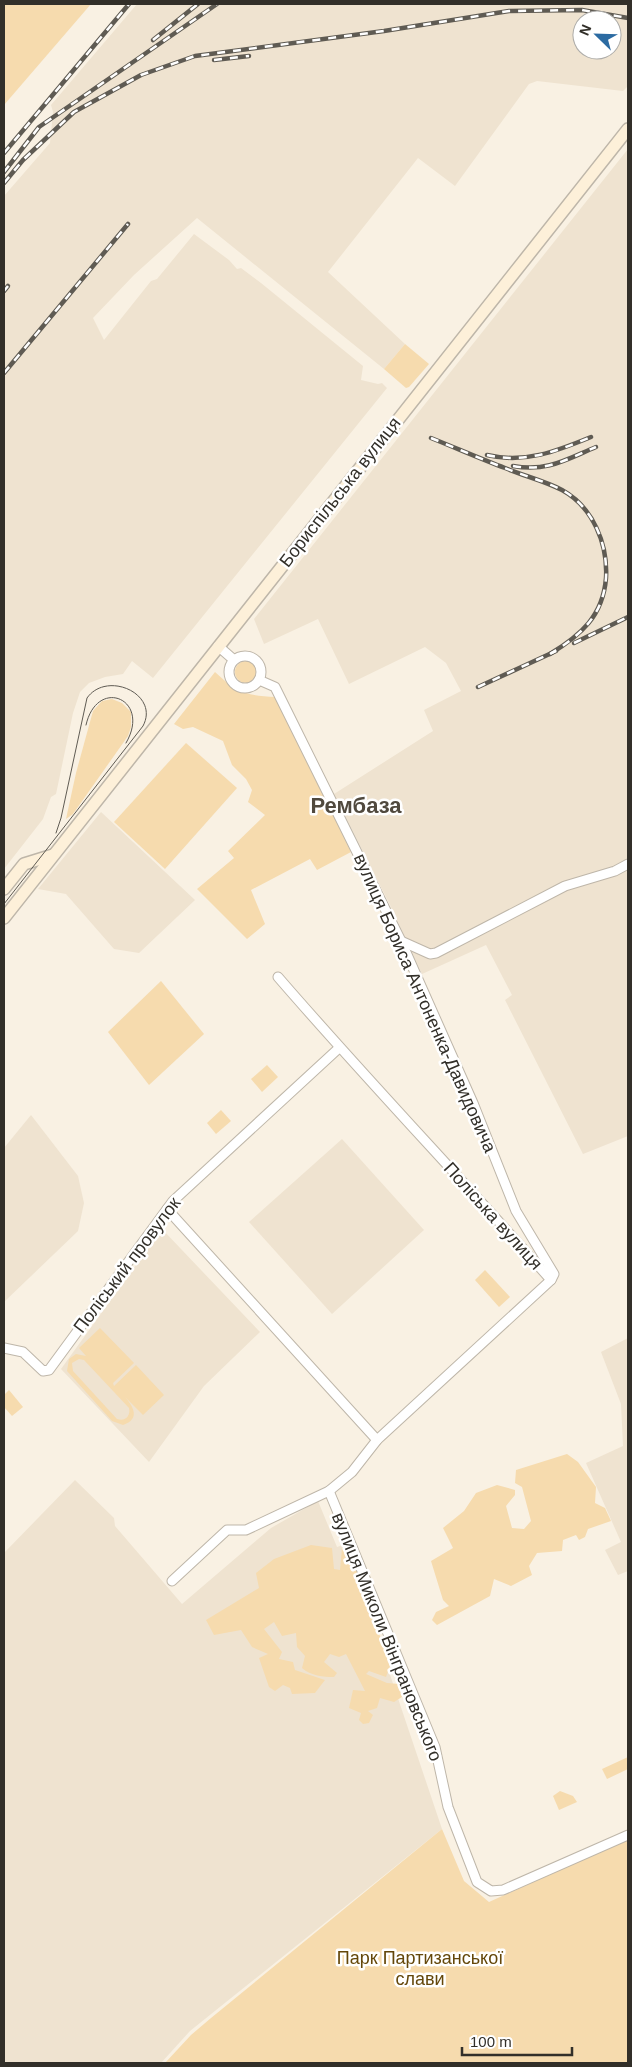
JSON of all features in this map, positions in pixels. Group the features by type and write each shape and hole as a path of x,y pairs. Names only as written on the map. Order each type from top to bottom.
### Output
{"main road":[{"name":"Бориспільська вулиця","path":"4,918 628,129"},
{"path":"4,889 24,864 53,855"}],"street":[{"path":"218,646 234,660"},
{"path":"246,656 257,660 262,672 259,680 253,686 245,688 234,683 229,671 234,660 246,656"},
{"name":"вулиця Бориса Антоненка-Давидовича","path":"259,680 275,687 401,942 472,1103 516,1211 554,1274 551,1280"},
{"path":"401,942 430,954 436,953 565,886 614,871 628,864"},
{"name":"Поліська вулиця","path":"172,1581 227,1530 246,1530 329,1491 352,1472 377,1440 551,1280 465,1183 339,1048 278,977"},
{"name":"Поліський провулок","path":"4,1348 23,1352 43,1371 49,1370 167,1209 205,1171 339,1048"},
{"path":"167,1209 377,1440"},
{"name":"вулиця Миколи Вінграновського","path":"329,1491 434,1747 448,1807 462,1848 477,1882 491,1891 503,1890 628,1834"}],"shaded area":[{"path":"137,4 628,4 628,86 623,91 537,81 529,84 455,186 418,158 328,272 405,344 384,369 197,218 134,275 93,318 104,340 151,281 157,279 194,234 229,260 237,269 241,268 261,283 363,366 361,380 378,384 382,383 387,388 153,678 132,661 123,674 105,677 89,683 80,692 73,713 56,794 51,797 43,819 4,869 4,196 50,143 53,112 51,105"},
{"path":"628,149 628,1136 583,1154 505,1000 512,995 486,945 422,974 390,905 334,794 433,731 424,710 461,691 446,663 425,647 349,684 318,619 264,644 254,619"},
{"path":"101,812 195,900 139,953 114,949 66,894 38,889"},
{"path":"31,1115 78,1176 84,1203 78,1231 4,1302 4,1148"},
{"path":"342,1139 424,1230 332,1314 249,1222"},
{"path":"162,1229 260,1332 204,1386 149,1462 61,1369"},
{"path":"628,1338 628,1571 618,1575 605,1550 621,1542 586,1463 623,1446 621,1404 601,1352"},
{"path":"75,1480 114,1518 115,1526 182,1604 271,1528 318,1501 337,1547 346,1544 442,1829 190,2031 161,2063 4,2063 4,1553"}],"green space":[{"path":"4,4 91,4 4,105"},
{"path":"405,344 429,364 406,388 384,369"},
{"path":"242,661 250,661 257,668 257,676 250,683 242,683 235,676 235,668"},
{"path":"215,672 242,692 276,697 351,852 317,870 310,859 251,890 265,924 247,939 197,889 234,858 228,851 265,815 248,802 252,790 246,779 232,765 223,741 193,727 183,729 174,724"},
{"path":"112,699 122,703 131,712 131,727 128,736 73,814 66,819 93,711 102,701"},
{"path":"186,743 237,788 165,869 114,822"},
{"path":"161,981 204,1034 149,1085 108,1032"},
{"path":"267,1065 278,1077 262,1092 251,1079"},
{"path":"221,1110 231,1121 216,1134 207,1123"},
{"path":"485,1270 510,1297 499,1307 475,1280"},
{"path":"100,1328 134,1363 113,1383 114,1386 136,1365 164,1395 143,1415 125,1397 133,1408 134,1416 123,1425 112,1421 67,1371 69,1359 76,1354 86,1356 79,1348","holes":["79,1359 84,1360 129,1408 127,1418 123,1420 117,1419 73,1371 72,1363"]},
{"path":"9,1390 23,1407 12,1416 4,1407 4,1395"},
{"path":"567,1454 578,1462 596,1487 595,1503 605,1508 611,1521 588,1529 585,1537 579,1540 576,1535 563,1540 562,1551 537,1553 529,1566 532,1575 511,1586 494,1579 490,1596 437,1625 432,1620 436,1612 449,1606 443,1600 431,1561 453,1548 443,1528 464,1511 476,1493 497,1485 515,1490 515,1495 506,1506 512,1528 524,1529 531,1521 522,1487 515,1483 516,1470"},
{"path":"311,1545 332,1548 334,1569 340,1570 342,1548 351,1550 390,1666 386,1677 369,1671 366,1674 387,1683 399,1684 405,1688 405,1695 394,1702 380,1698 377,1708 368,1711 373,1715 369,1723 363,1724 359,1720 361,1713 349,1708 353,1690 365,1691 346,1654 339,1657 330,1654 324,1662 337,1673 334,1677 309,1673 302,1668 305,1656 297,1647 296,1633 282,1636 274,1622 264,1629 282,1652 279,1659 293,1662 295,1670 325,1680 315,1693 292,1694 290,1688 283,1685 275,1691 269,1687 259,1658 268,1654 252,1647 241,1630 214,1635 206,1620 259,1588 256,1573 274,1559"},
{"path":"628,1757 628,1769 607,1779 602,1769"},
{"path":"560,1791 573,1796 577,1802 559,1810 553,1796"},
{"name":"Парк Партизанської слави","path":"442,1829 464,1881 489,1902 628,1839 628,2063 165,2063 191,2035 211,2018"}],"tram line":[{"path":"4,904 143,726 146,714 144,704 138,696 129,690 118,686 107,686 96,690 87,698 61,818 56,833"},
{"path":"86,725 92,710 101,701 110,698 120,699 128,705 132,715 132,728 126,743"}],"railway":[{"path":"4,153 129,4"},
{"path":"153,40 198,4"},
{"path":"4,172 39,127 217,4"},
{"path":"4,183 23,160 74,112 141,75 195,56 384,31 509,11 582,10 628,18"},
{"path":"214,60 249,56"},
{"path":"4,373 128,224"},
{"path":"4,291 8,286"},
{"path":"487,455 514,458 540,455 591,437"},
{"path":"431,438 562,490 573,497 590,516 601,540 604,552 606,565 604,591 595,614 581,632 550,654"},
{"path":"513,466 536,467 556,464 596,447"},
{"path":"574,643 628,617"},
{"path":"478,687 556,651"}],"district":[{"name":"Рембаза","path":"356,805"}]}
